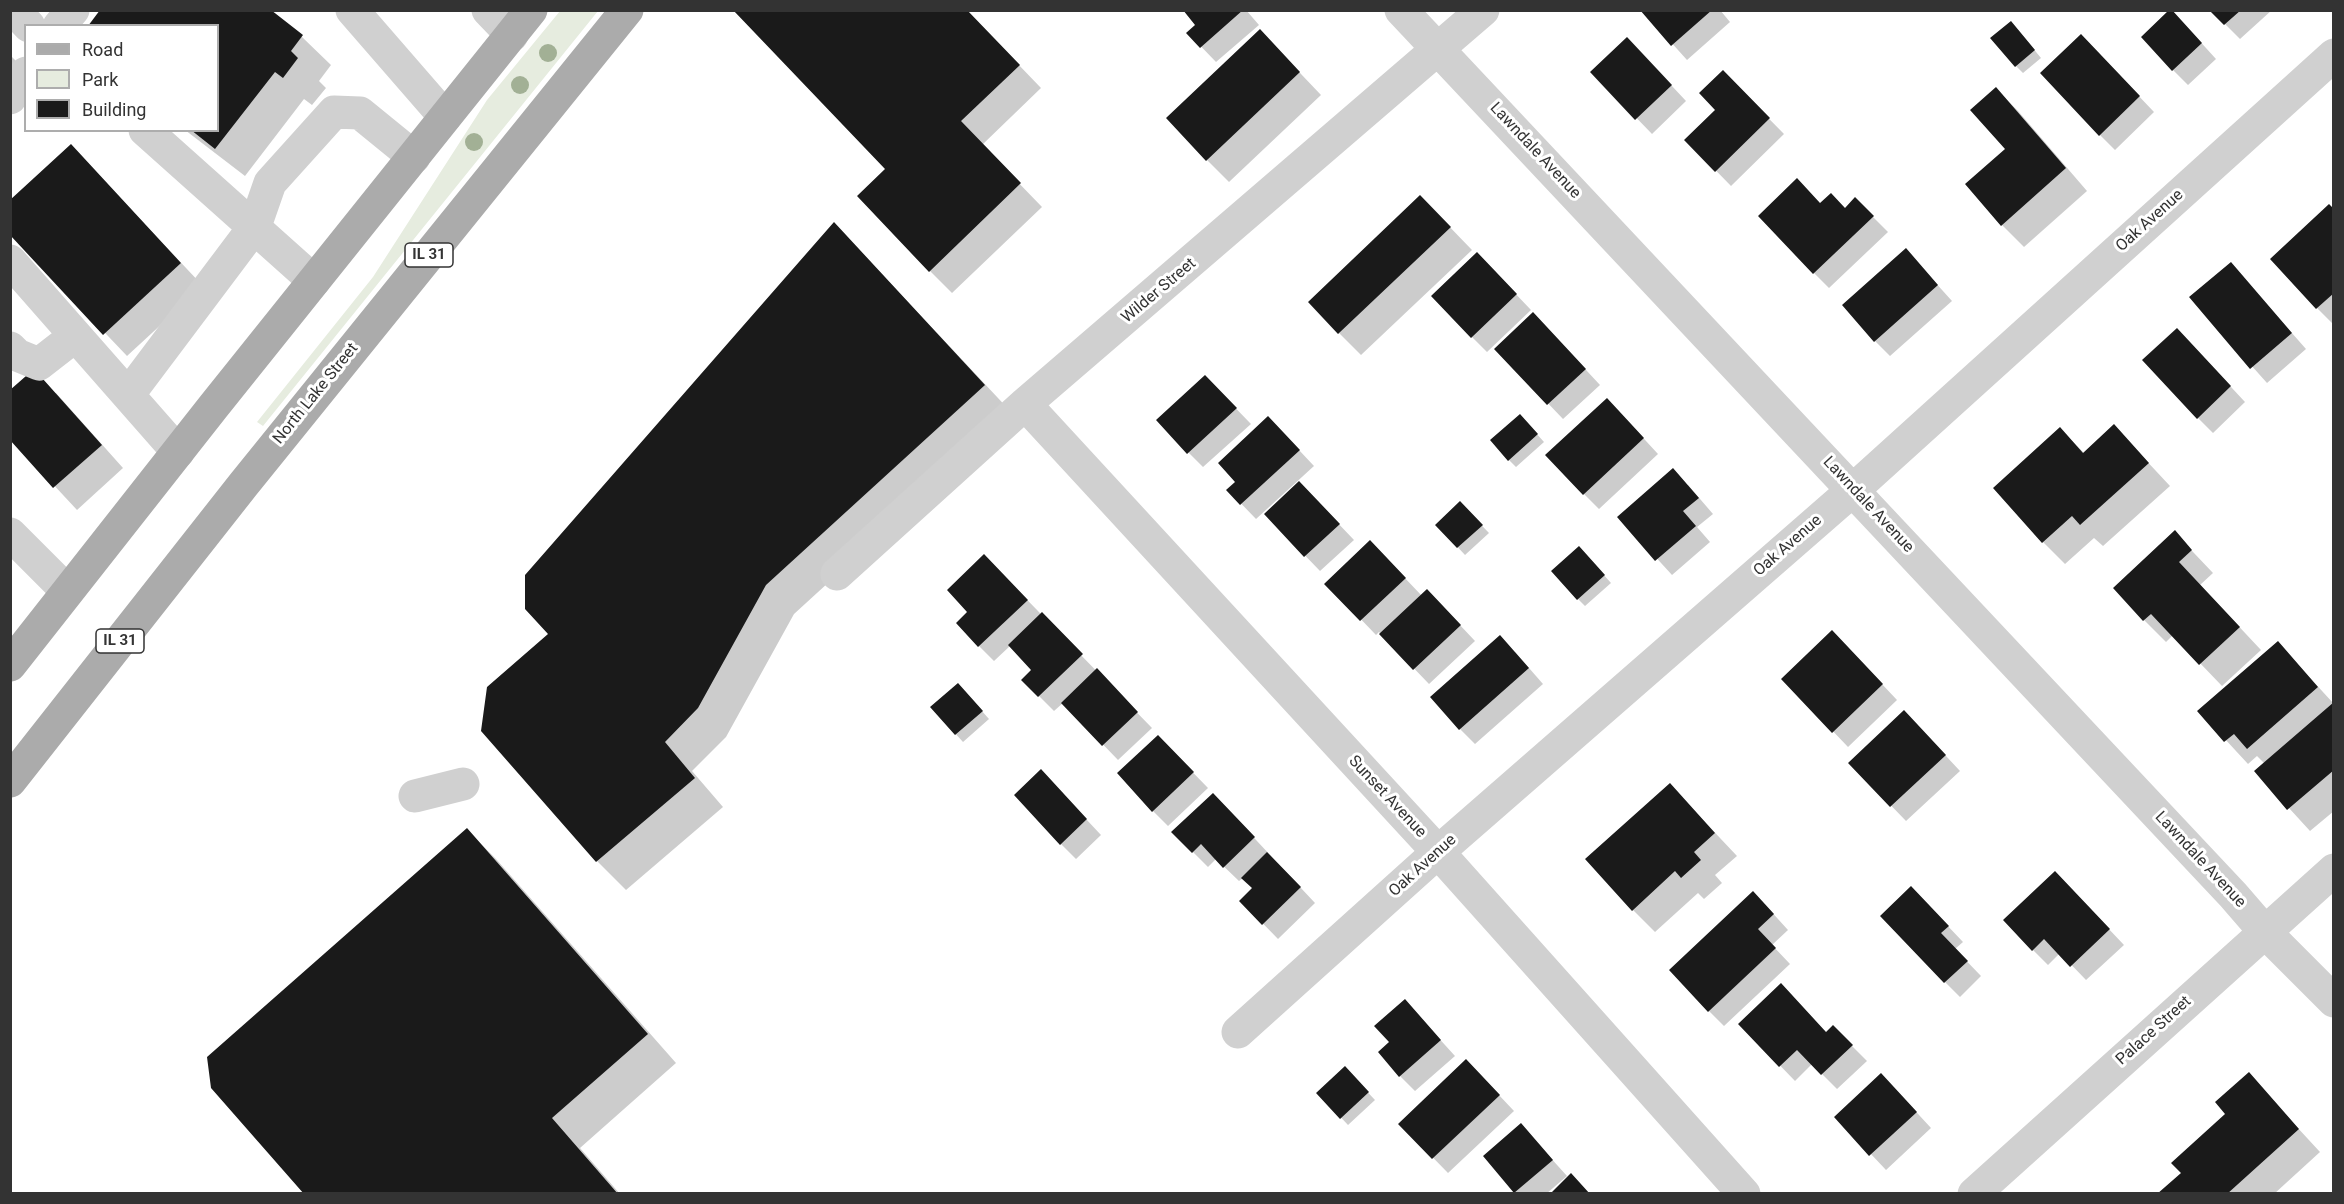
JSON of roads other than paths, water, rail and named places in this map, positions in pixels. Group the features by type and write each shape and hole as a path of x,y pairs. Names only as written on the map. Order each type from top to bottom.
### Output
{"main road":[{"name":"North Lake Street","path":"10,781 243,485 627,10"},
{"path":"11,662 522,23"}],"street":[{"path":"14,10 27,24"},
{"path":"61,24 73,10"},
{"path":"352,10 446,117"},
{"path":"488,10 522,23"},
{"name":"Lawndale Avenue","path":"1401,10 2217,878 2265,932 2334,1001"},
{"name":"Wilder Street","path":"837,574 1025,404 1484,10"},
{"name":"Oak Avenue","path":"1238,1032 1438,852 1852,490 2334,55"},
{"path":"10,98 24,76"},
{"path":"128,395 255,226 270,183 334,112 360,114 414,158"},
{"path":"147,132 314,281"},
{"path":"10,261 178,452"},
{"path":"10,348 17,355 39,364 75,336"},
{"name":"Sunset Avenue","path":"1025,404 1438,852 1744,1194"},
{"path":"10,534 67,591"},
{"path":"416,796 463,784"},
{"name":"Palace Street","path":"1974,1194 2334,870"}]}
